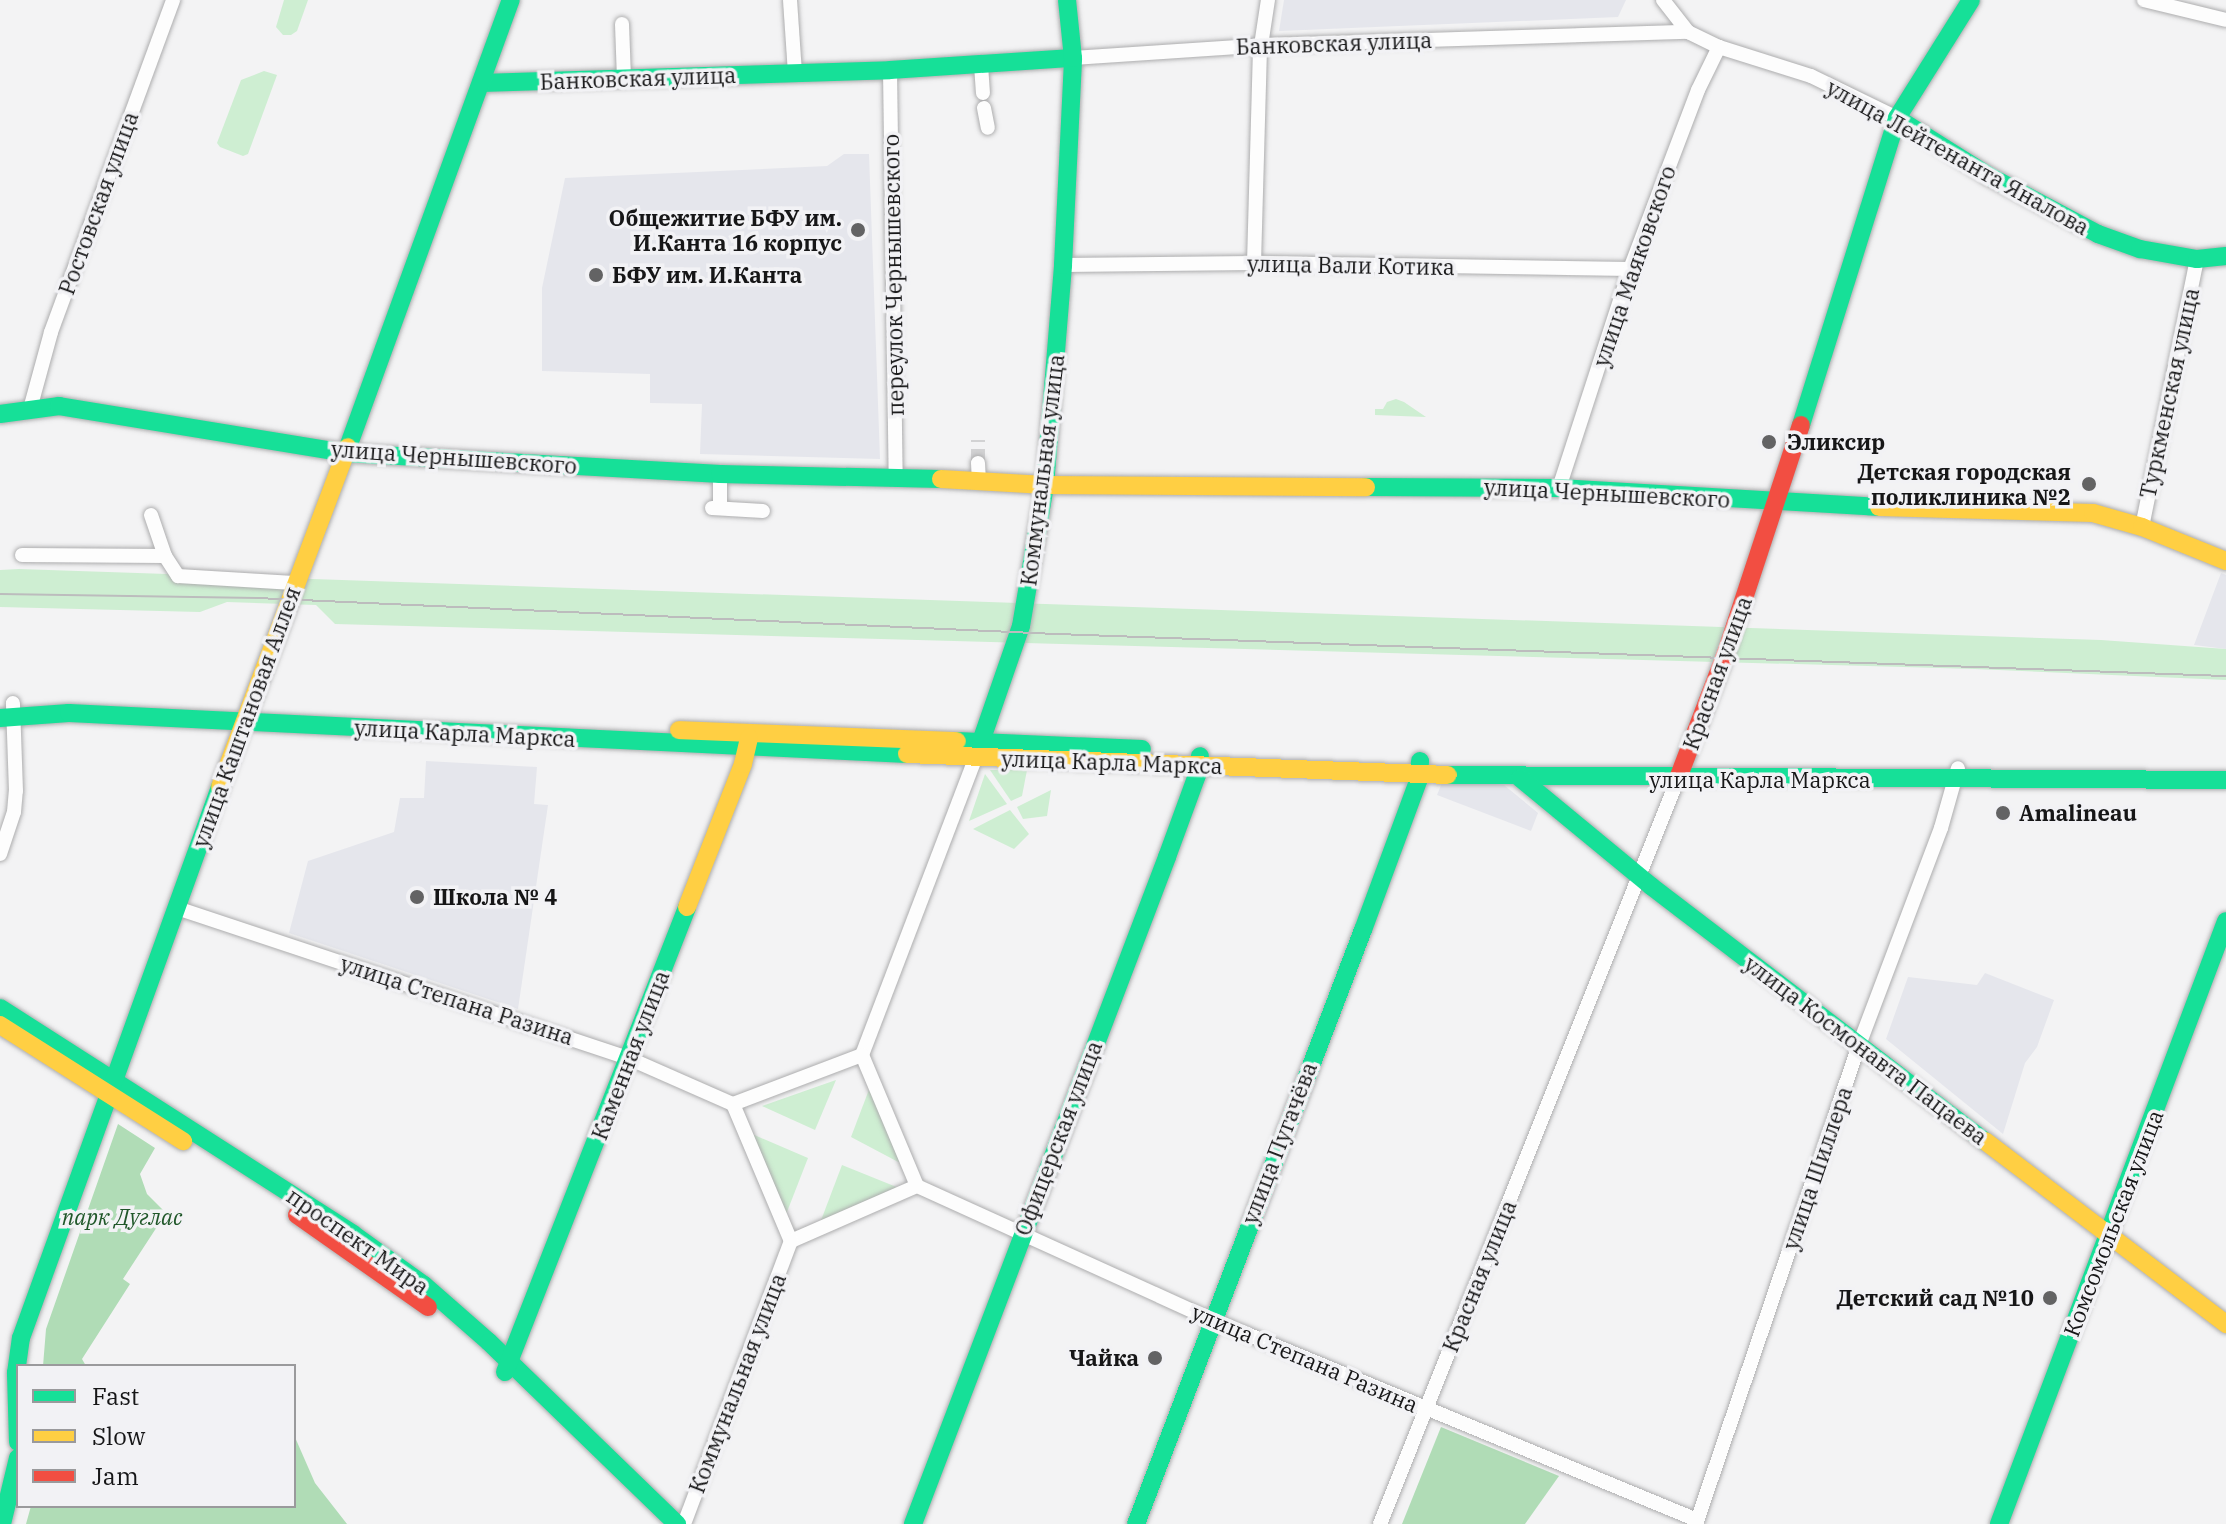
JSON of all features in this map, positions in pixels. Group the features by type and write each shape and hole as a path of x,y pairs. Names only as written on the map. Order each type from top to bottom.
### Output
{"street":[{"name":"Ростовская улица","path":"30,409 51,332 173,0"},
{"name":"улица Каштановая Аллея","path":"17,1364 21,1338 245,718 511,0"},
{"path":"790,0 795,74"},
{"name":"Коммунальная улица","path":"862,1055 979,749 1021,626 1045,485 1068,265 1073,58 1067,0"},
{"path":"1254,263 1261,45 1268,0"},
{"name":"улица Лейтенанта Яналова","path":"1663,0 1688,32 1719,47 1811,76 1897,118 1987,175 2098,234 2140,249 2197,259 2226,256"},
{"name":"Красная улица","path":"1380,1524 1726,653 1897,118 1971,0"},
{"path":"2144,0 2226,20"},
{"path":"622,24 624,79"},
{"name":"Банковская улица","path":"481,83 890,70 1261,45 1688,32"},
{"name":"улица Маяковского","path":"1559,488 1630,269 1698,90 1719,47"},
{"path":"981,65 983,93"},
{"name":"переулок Чернышевского","path":"890,70 896,479"},
{"path":"984,108 988,128"},
{"name":"Туркменская улица","path":"2142,527 2197,259"},
{"name":"улица Вали Котика","path":"1068,265 1254,263 1630,269"},
{"name":"улица Чернышевского","path":"0,414 59,406 111,412 345,453 720,474 896,479 978,471 1045,485 1559,488 1841,506 2093,513 2142,527 2226,561"},
{"path":"720,474 716,508 763,511"},
{"path":"151,515 165,556 178,576 294,583"},
{"path":"22,555 165,556"},
{"path":"0,854 14,812 16,791 7,710"},
{"name":"улица Карла Маркса","path":"7,710 1520,772 1957,774 2226,767"},
{"name":"Каменная улица","path":"507,1368 748,741"},
{"name":"Офицерская улица","path":"913,1524 1200,759"},
{"name":"улица Пугачёва","path":"1136,1524 1420,766"},
{"name":"улица Космонавта Пацаева","path":"1520,772 1639,877 2226,1324"},
{"name":"улица Карла Маркса","path":"1957,774 2226,780"},
{"name":"улица Шиллера","path":"1697,1522 1859,1045 1957,774"},
{"name":"улица Степана Разина","path":"177,908 628,1058 733,1104"},
{"name":"Комсомольская улица","path":"1999,1524 2110,1236 2226,921"},
{"name":"проспект Мира","path":"0,1008 113,1088"},
{"name":"проспект Мира","path":"0,1025 113,1088 368,1244 424,1285 657,1524"},
{"path":"862,1055 917,1186 791,1241 733,1104 862,1055"},
{"name":"улица Степана Разина","path":"917,1186 1213,1320 1697,1522"},
{"name":"Коммунальная улица","path":"684,1524 791,1241"},
{"name":"проспект Мира","path":"507,1368 677,1524"},
{"path":"2,1524 16,1466"}],"shaded area":[{"path":"1284,0 1626,0 1618,17 1279,31"},
{"path":"844,154 869,154 880,459 700,454 702,404 650,403 650,374 542,371 542,288 565,178 827,166"},
{"path":"2221,573 2226,575 2226,649 2194,645"},
{"name":"Школа № 4","path":"426,761 537,767 534,804 548,805 518,1009 289,933 308,861 394,832 400,798 424,798"},
{"path":"1444,778 1504,785 1538,813 1531,831 1437,795"},
{"path":"1985,973 2054,1000 2037,1047 2025,1063 2003,1134 1886,1039 1908,977 1977,985"}],"green space":[{"path":"284,0 308,0 297,31 291,35 283,35 276,27"},
{"path":"264,71 277,75 248,154 243,156 220,147 217,143 241,80"},
{"path":"1396,399 1426,417 1375,415 1375,409 1383,409 1387,402"},
{"path":"0,570 2101,640 2226,649 2226,680 1975,669 335,624 316,605 227,602 200,612 0,607"},
{"path":"990,770 1027,770 1022,796 1011,801"},
{"path":"985,774 1007,804 969,821"},
{"path":"1051,790 1047,816 1023,819 1017,807"},
{"path":"1010,810 1029,834 1014,849 973,829"},
{"path":"836,1080 815,1130 762,1106"},
{"path":"870,1087 902,1164 851,1137"},
{"name":"парк Дуглас","path":"118,1124 155,1148 140,1174 147,1194 166,1213 123,1279 130,1284 82,1359 85,1364 43,1364 46,1329"},
{"path":"752,1134 808,1158 785,1217"},
{"path":"842,1165 899,1188 820,1223"},
{"path":"1441,1427 1559,1476 1525,1524 1402,1524"},
{"path":"296,1440 315,1483 347,1524 26,1524 30,1508 296,1508"}],"tunnel":[{"path":"978,440 978,463"}],"tram line":[{"path":"0,594 257,598 1057,634 2226,676"}],"traffic: fast":[{"path":"348,447 511,0"},
{"path":"977,753 1021,626 1045,485 1063,265 1073,58 1067,0"},
{"path":"1801,425 1897,118 1971,0"},
{"path":"481,83 890,70 1073,58"},
{"path":"1897,118 1987,175 2098,234 2140,249 2197,259 2226,256"},
{"path":"0,414 59,406 345,453 720,474 941,479"},
{"path":"1366,487 1559,488 1879,507"},
{"path":"0,718 69,713 907,754"},
{"path":"957,741 1142,749"},
{"path":"913,1524 1167,857 1197,775 1200,756"},
{"path":"1136,1524 1363,930 1418,781 1420,761"},
{"path":"1448,775 2226,780"},
{"path":"1520,778 1651,886 1985,1141"},
{"path":"17,1364 21,1338 220,787"},
{"path":"505,1372 687,907"},
{"path":"1999,1524 2226,921"},
{"path":"0,1008 353,1234 424,1285 489,1342 677,1524"},
{"path":"2,1524 16,1466"}],"traffic: slow":[{"path":"220,787 348,447"},
{"path":"941,479 1045,485 1366,487"},
{"path":"1879,507 2093,513 2142,527 2226,561"},
{"path":"679,730 957,741"},
{"path":"687,907 743,764 749,738"},
{"path":"907,754 1448,775"},
{"path":"0,1025 183,1141"},
{"path":"1985,1141 2226,1324"}],"traffic: jam":[{"path":"1677,781 1726,653 1801,425"},
{"path":"297,1215 428,1307"}],"place":[{"name":"Общежитие БФУ им. И.Канта 16 корпус","path":"858,230"},
{"name":"БФУ им. И.Канта","path":"596,275"},
{"name":"Эликсир","path":"1769,442"},
{"name":"Детская городская поликлиника №2","path":"2089,484"},
{"name":"Amalineau","path":"2003,813"},
{"name":"Школа № 4","path":"417,897"},
{"name":"Детский сад №10","path":"2050,1298"},
{"name":"Чайка","path":"1155,1358"}]}
